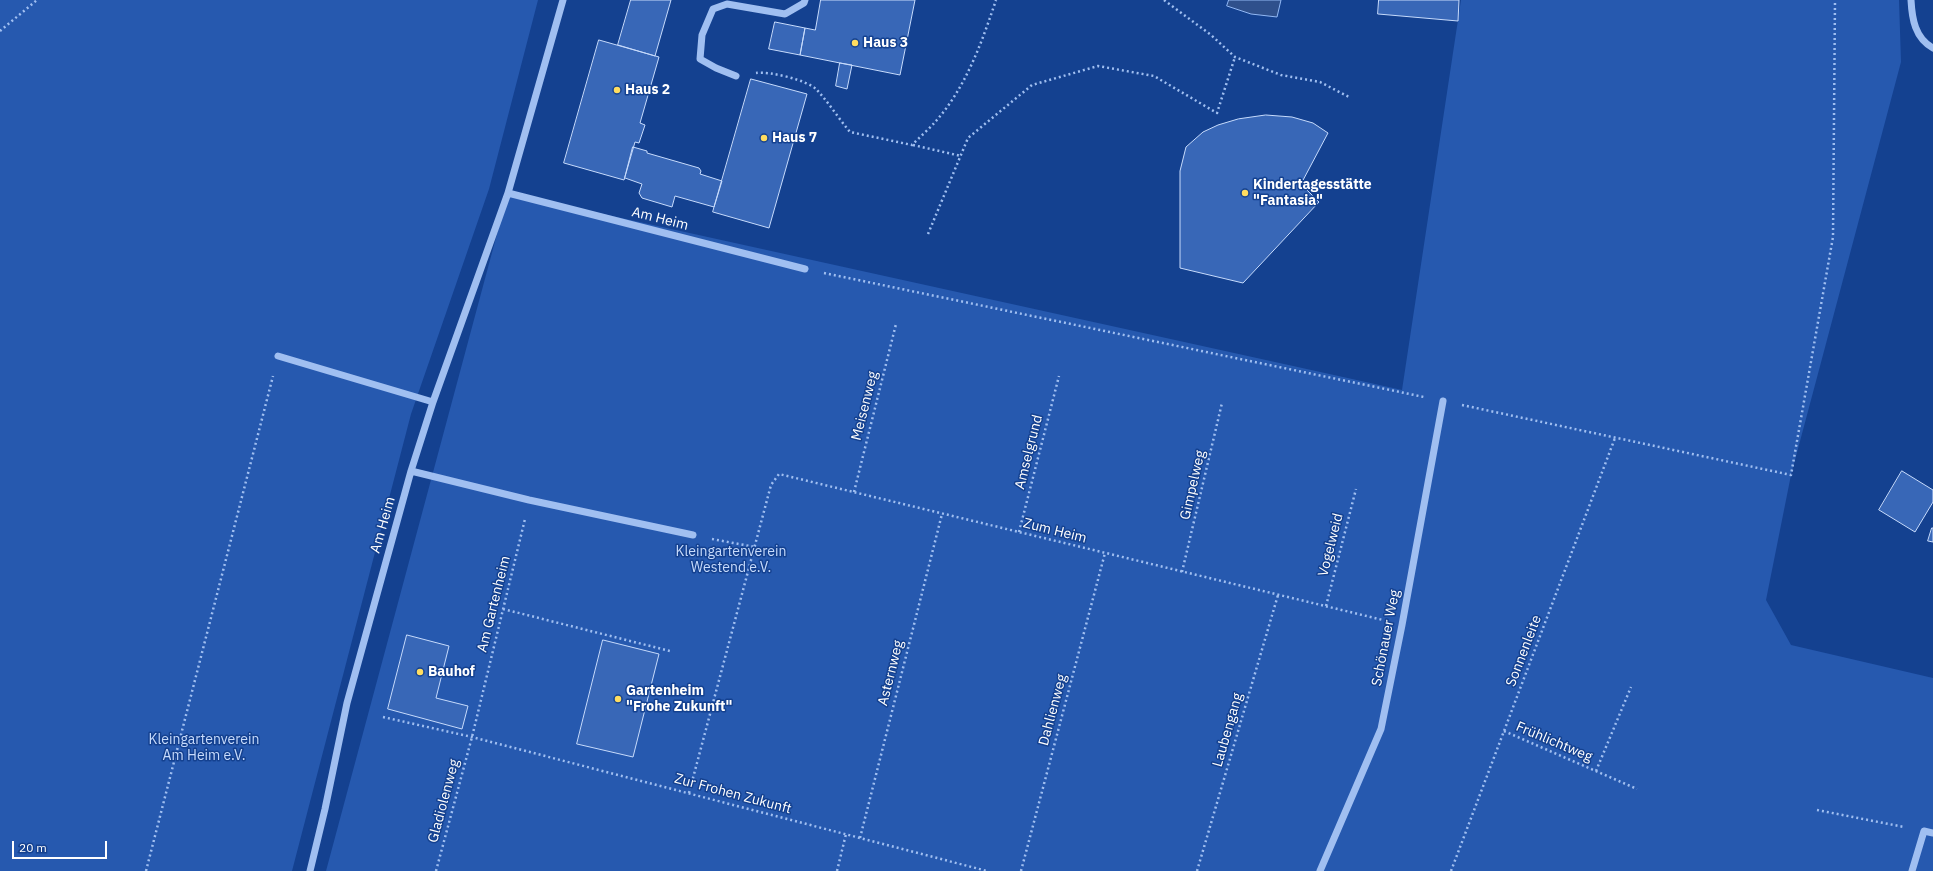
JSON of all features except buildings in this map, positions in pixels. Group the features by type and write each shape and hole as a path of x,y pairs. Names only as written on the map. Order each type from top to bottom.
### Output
{"street":[{"name":"Am Heim","path":"310,871 325,809 347,703 412,471 433,402 508,193 563,0"},
{"path":"736,76 716,68 700,59 702,35 713,9 727,4 785,14 804,3 805,0"},
{"path":"1911,0 1912,18 1918,36 1933,48"},
{"name":"Am Heim","path":"508,193 806,270"},
{"path":"278,356 433,402"},
{"name":"Schönauer Weg","path":"1320,871 1381,729 1444,401"},
{"path":"412,471 529,500 693,535"},
{"path":"1912,871 1924,831 1933,833"}],"path":[{"path":"0,31 37,0"},
{"path":"912,144 937,120 973,63 996,0"},
{"path":"1164,0 1211,35 1235,57 1281,75 1320,82 1349,97"},
{"path":"806,270 1444,401 1791,475 1833,237 1835,0"},
{"path":"928,234 968,138 1032,85 1098,66 1154,76 1217,113 1235,57"},
{"path":"736,76 765,72 799,81 816,89 850,132 912,144 961,156"},
{"name":"Meisenweg","path":"854,492 896,324"},
{"path":"146,871 278,356"},
{"name":"Amselgrund","path":"1019,532 1059,376"},
{"name":"Gimpelweg","path":"1182,572 1222,403"},
{"name":"Sonnenleite","path":"1451,871 1615,438"},
{"name":"Zum Heim","path":"755,547 771,485 779,474 1402,625"},
{"name":"Vogelweid","path":"1326,606 1356,489"},
{"name":"Am Gartenheim","path":"472,737 529,500"},
{"name":"Asternweg","path":"860,838 942,514"},
{"path":"689,793 755,547 693,535"},
{"name":"Dahlienweg","path":"1021,871 1105,553"},
{"name":"Laubengang","path":"1197,871 1278,595"},
{"path":"503,609 670,651"},
{"name":"Frühlichtweg","path":"1596,771 1631,687"},
{"name":"Zur Frohen Zukunft","path":"383,717 472,737 988,871"},
{"name":"Frühlichtweg","path":"1504,731 1637,789"},
{"name":"Gladiolenweg","path":"436,871 472,737"},
{"path":"1817,810 1924,831"},
{"path":"837,871 846,834"}],"green space":[{"name":"Kleingartenverein Am Heim e.V.","path":"0,0 538,0 489,189 411,414 292,871 0,871"},
{"name":"Kleingartenverein Westend e.V.","path":"1461,0 1899,0 1901,62 1791,475 1766,600 1791,645 1933,678 1933,871 326,871 508,193 1402,390"}],"shaded area":[{"path":"1229,0 1281,0 1277,17 1251,14 1227,6"}],"place":[{"name":"Haus 3","path":"855,43"},
{"name":"Haus 2","path":"617,90"},
{"name":"Haus 7","path":"764,138"},
{"name":"Kindertagesstätte \"Fantasia\"","path":"1245,193"},
{"name":"Bauhof","path":"420,672"},
{"name":"Gartenheim \"Frohe Zukunft\"","path":"618,699"}]}
